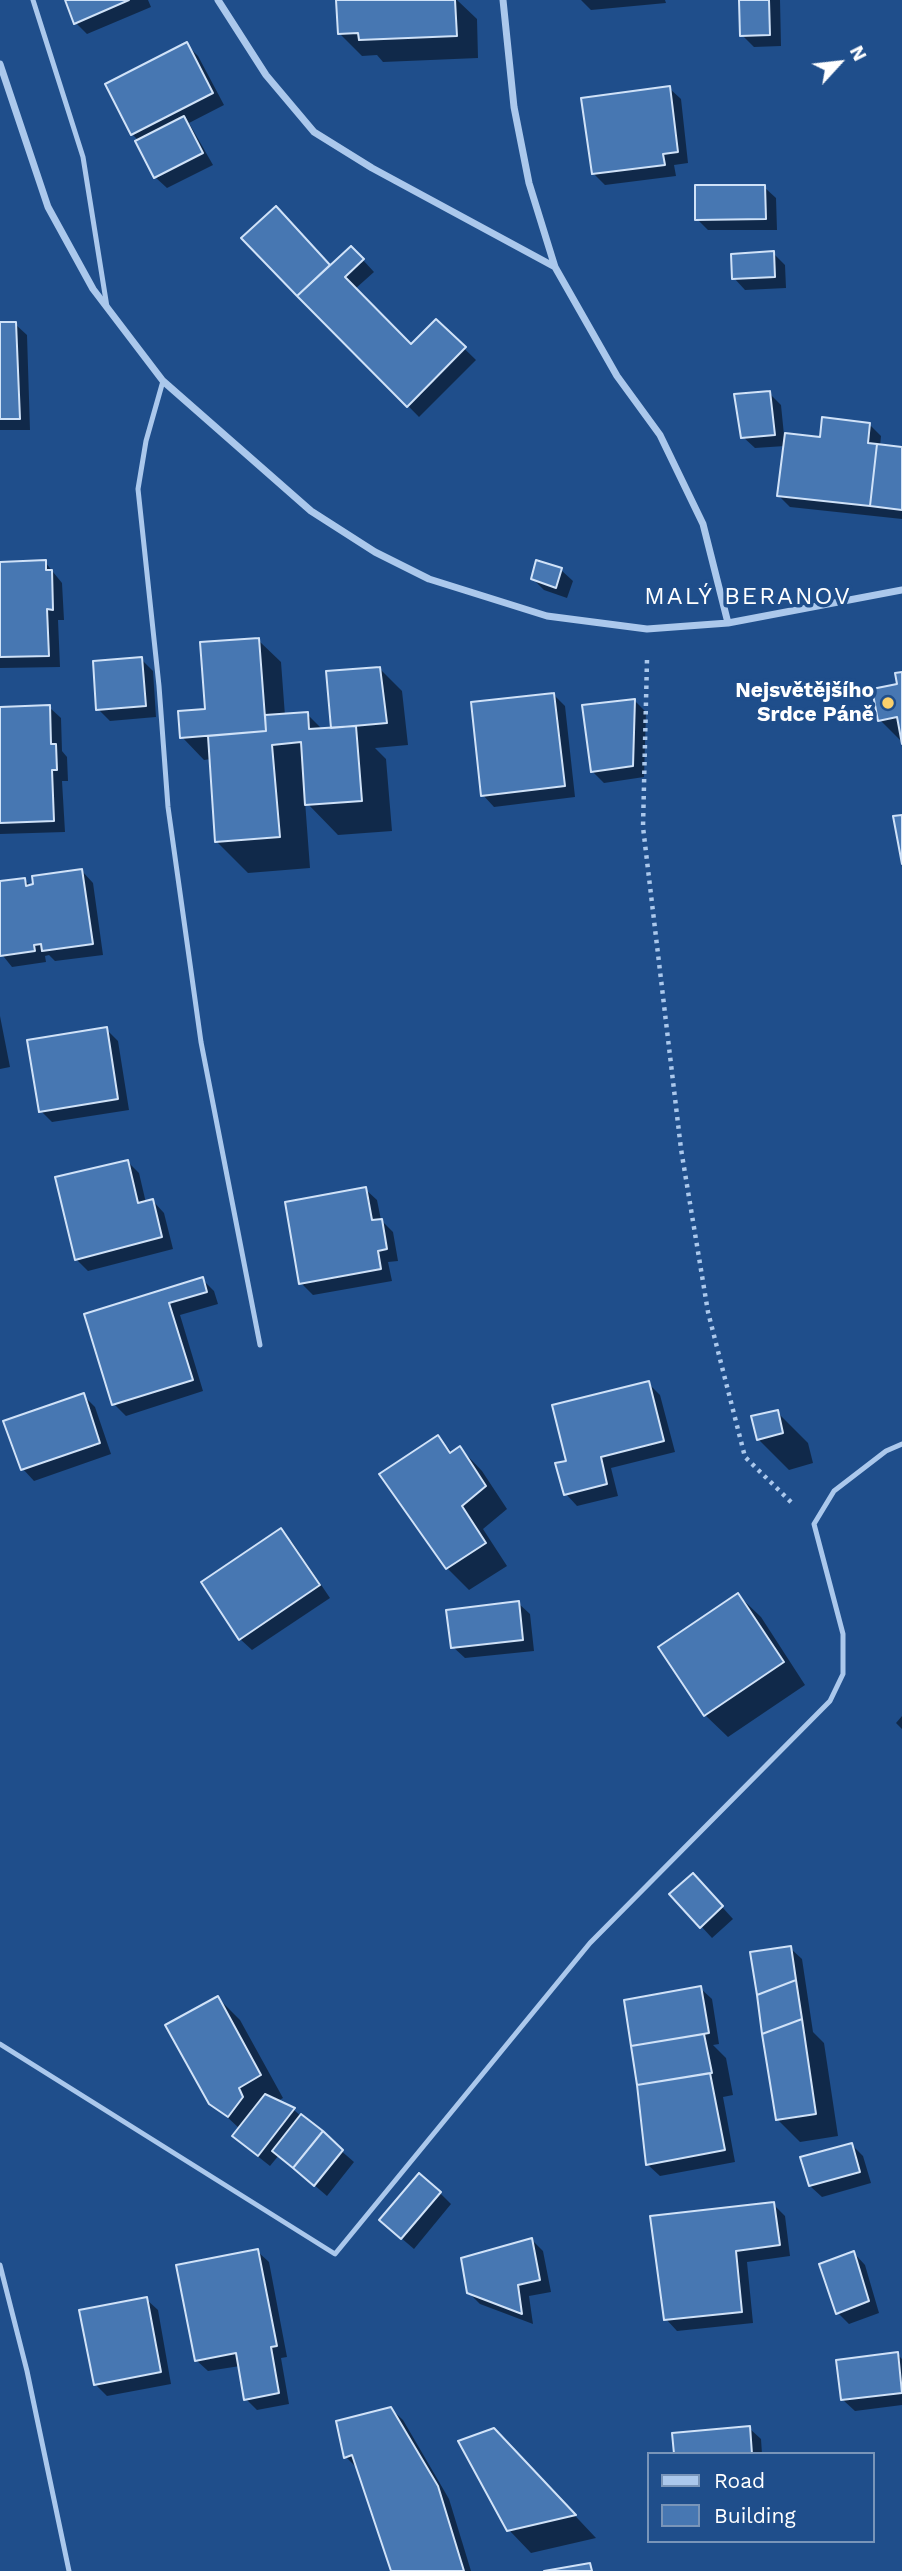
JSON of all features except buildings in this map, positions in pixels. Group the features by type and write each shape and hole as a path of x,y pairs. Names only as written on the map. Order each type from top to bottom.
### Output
{"street":[{"path":"218,0 266,75 314,131 384,174 555,267"},
{"path":"503,0 514,107 530,183 555,267 617,376 660,435 704,524 728,623"},
{"path":"0,64 48,207 93,289 163,381 311,511 375,552 429,579 547,616 647,629 728,623 902,590"}],"lane":[{"path":"33,0 83,157 107,307"},
{"path":"163,381 146,441 138,489 159,686 168,807 201,1042 260,1345"},
{"path":"0,2044 335,2254 590,1943 830,1701 843,1674 843,1634 814,1524 834,1490 886,1451 902,1444"},
{"path":"0,2265 27,2371 69,2571"}],"path":[{"path":"647,629 643,827 681,1149 708,1312 745,1457 814,1524"}],"place":[{"name":"Nejsvětějšího Srdce Páně","path":"888,703"}],"district":[{"name":"MALÝ BERANOV","path":"748,597"}]}
